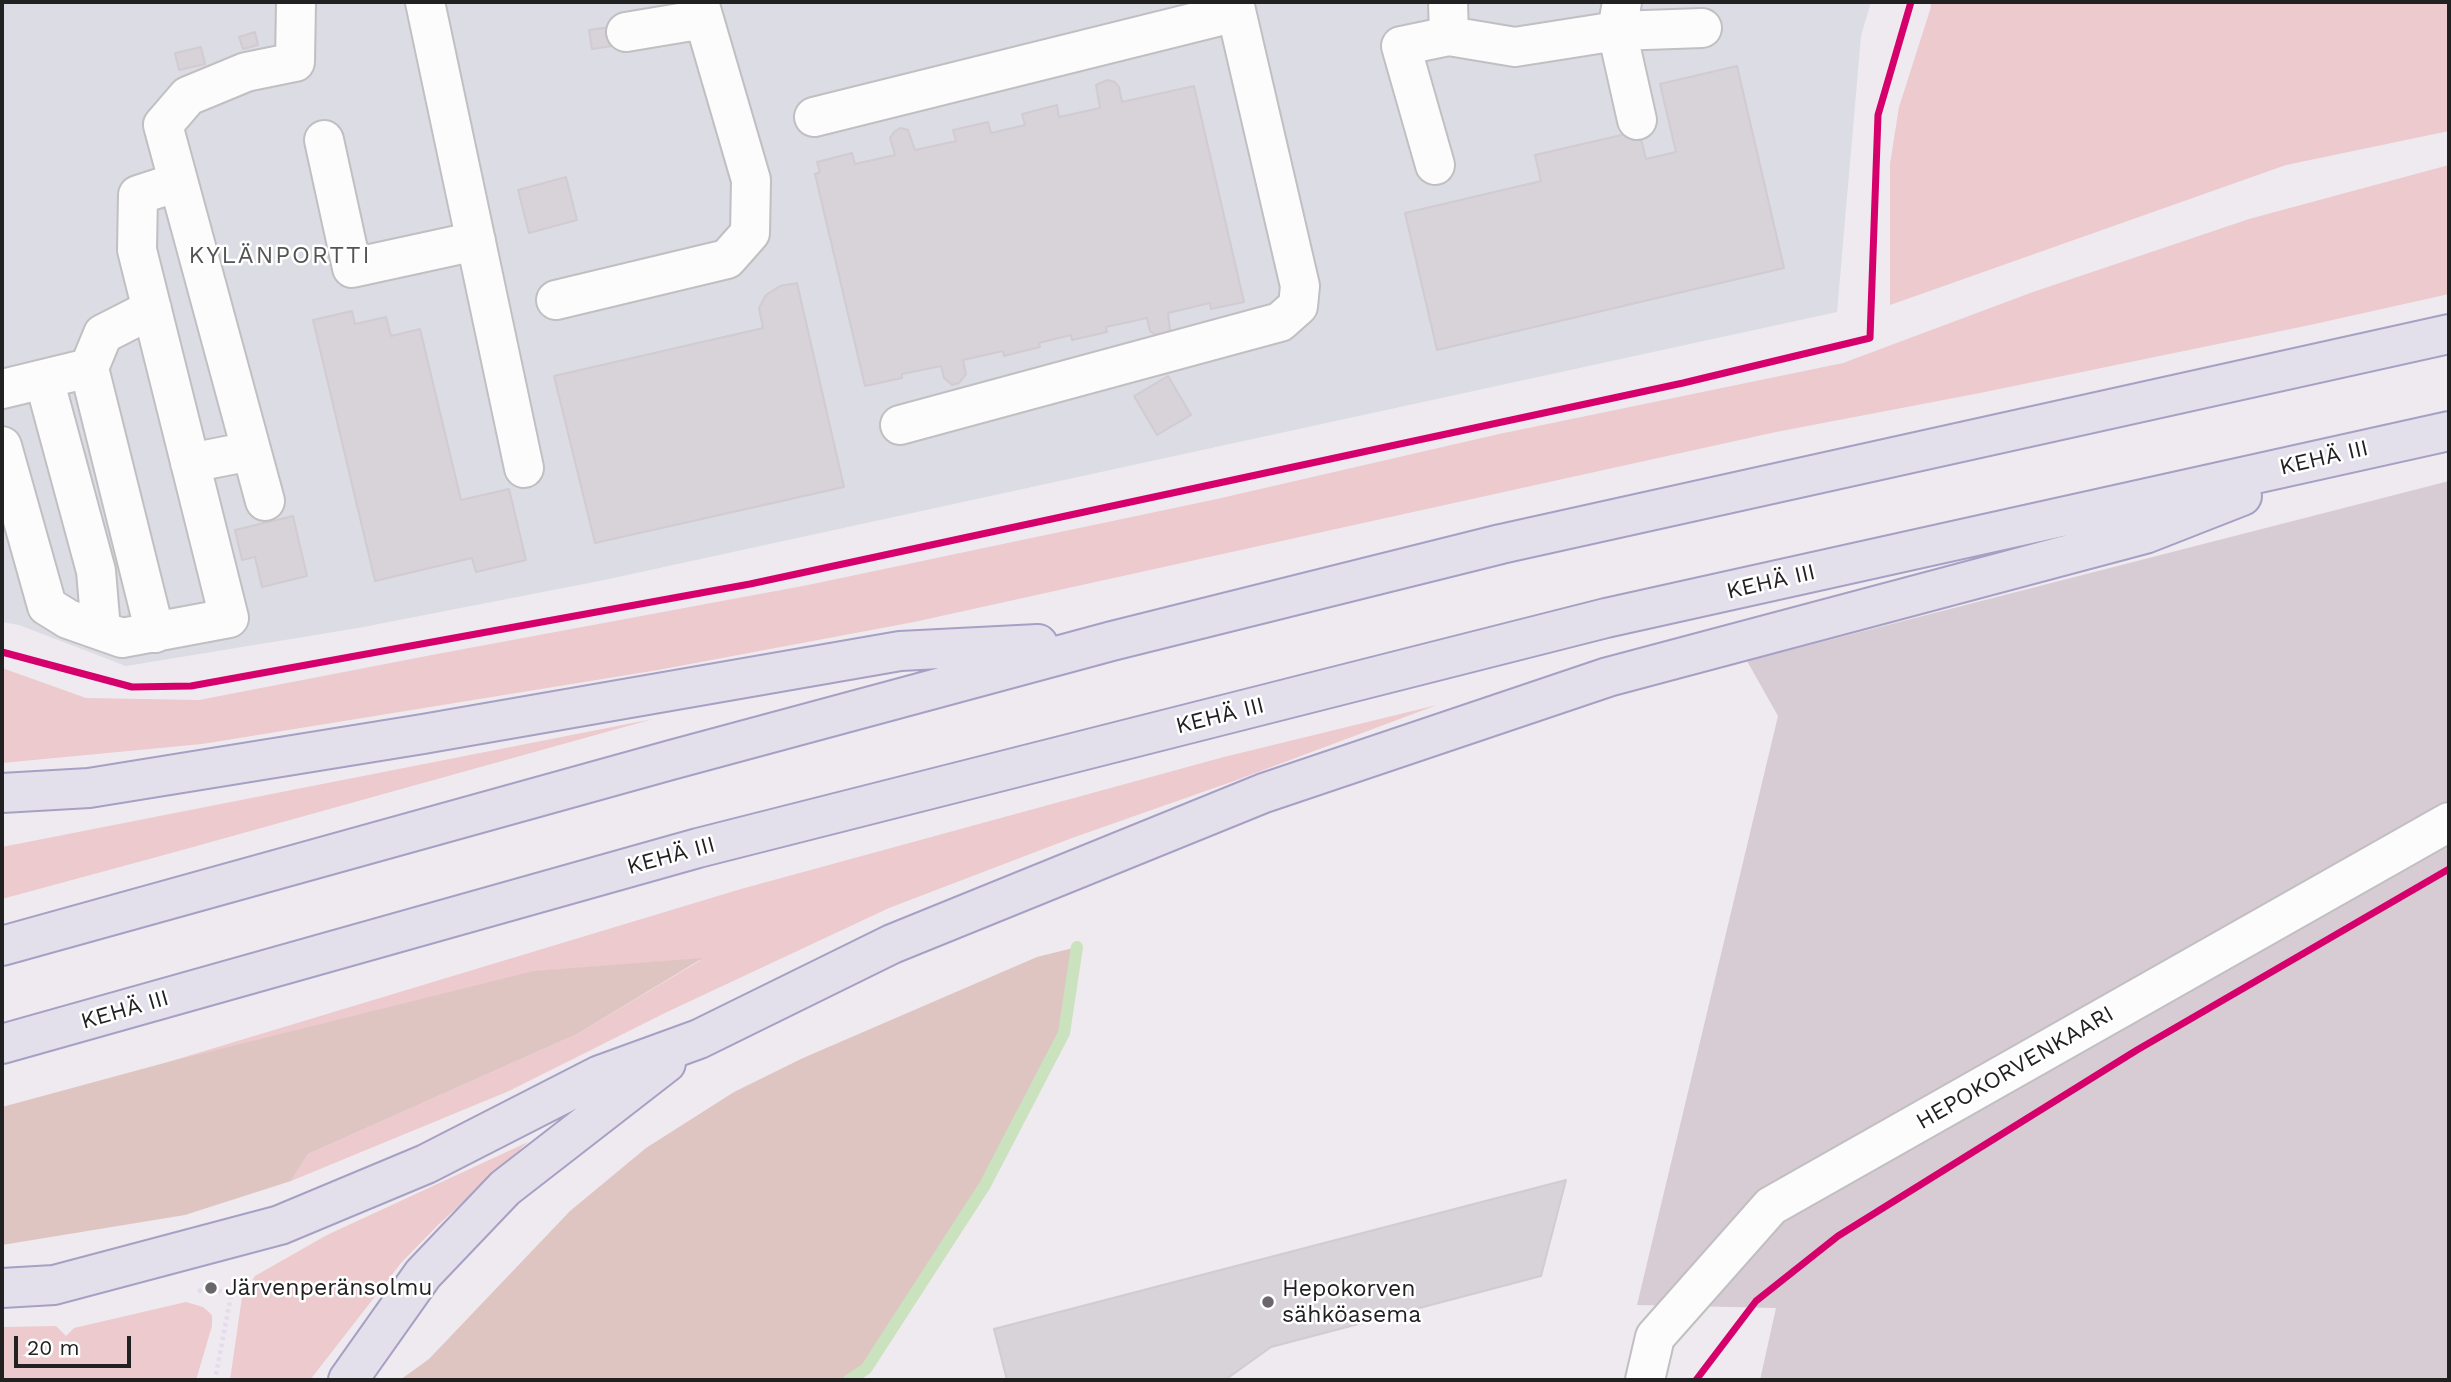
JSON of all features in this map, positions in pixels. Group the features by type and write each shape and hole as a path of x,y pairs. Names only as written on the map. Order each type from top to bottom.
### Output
{"highway":[{"path":"2,946 1112,641 1515,541 2449,334"},
{"name":"KEHÄ III","path":"2,1044 698,848 1592,622 2449,431"},
{"path":"2,1288 54,1285 280,1225 426,1164 600,1075 699,1039 892,944 1264,793 1608,677 2145,534 2370,448"},
{"path":"2,793 89,788 900,651 1112,641"},
{"path":"2,812 89,788"},
{"path":"348,1380 423,1274 505,1188 699,1039"}],"street":[{"path":"265,501 163,125 188,96 246,72 295,62 296,2"},
{"path":"425,2 524,468"},
{"path":"814,117 1235,7 1300,286 1298,306 1280,322 900,425"},
{"path":"555,300 727,259 750,233 751,180 701,11 626,32"},
{"path":"1619,16 1637,120"},
{"path":"1436,165 1402,46 1448,19 1515,47 1619,16 1702,28"},
{"path":"324,139 352,268 476,241"},
{"path":"2,446 47,606 68,619 122,638 229,618 137,250 138,195 178,182"},
{"path":"152,309 103,334 89,368 155,633"},
{"path":"2,389 89,368"},
{"path":"44,379 96,571 101,630"},
{"path":"190,463 251,451"},
{"name":"HEPOKORVENKAARI","path":"1645,1380 1655,1337 1771,1206 2449,822"}],"path":[{"path":"185,1294 211,1288 231,1295 215,1380"}],"shaded area":[{"path":"2,2 1871,2 1861,36 1837,312 604,580 358,628 126,666 19,625 2,622"},
{"path":"1930,2 2449,2 2449,131 2286,165 1890,305 1890,164 1899,107 1931,7"},
{"path":"2449,165 2449,294 1980,393 1776,432 914,622 658,670 202,744 2,763 2,668 86,698 199,700 808,585 1217,499 1499,434 1843,363 2033,292 2249,219"},
{"path":"2449,481 2449,1380 1760,1380 1776,1308 1637,1305 1778,716 1747,661"},
{"path":"1437,705 889,908 667,1012 509,1091 291,1181 308,1154 577,1034 701,960 168,1062 741,889 1224,757"},
{"path":"653,719 175,852 2,899 2,847"},
{"path":"1077,947 1064,1033 985,1185 866,1369 849,1380 400,1380 429,1359 570,1211 646,1148 734,1092 803,1058 1037,957"},
{"path":"703,958 577,1034 308,1154 291,1181 185,1215 2,1245 2,1107 168,1062 534,971"},
{"path":"528,1142 401,1263 310,1380 230,1380 242,1297 255,1276 327,1235"},
{"path":"186,1302 203,1307 212,1315 212,1326 196,1380 2,1380 2,1327 56,1326 66,1336 74,1328"}],"building":[{"path":"617,26 619,45 592,49 589,30"},
{"path":"255,32 258,45 243,49 239,37"},
{"path":"201,47 205,64 179,70 175,53"},
{"path":"1737,66 1784,268 1437,350 1405,213 1541,181 1535,155 1639,131 1646,159 1676,152 1660,84"},
{"path":"1108,80 1119,87 1122,102 1194,86 1244,302 1211,309 1210,303 1168,313 1170,331 1166,336 1159,337 1150,331 1147,318 1106,327 1107,332 1072,340 1071,335 1039,343 1040,347 1004,356 1003,351 963,360 966,374 959,383 952,385 944,378 941,366 902,374 902,378 865,386 815,174 820,172 817,162 852,153 855,164 895,155 890,138 900,128 908,130 915,150 956,141 953,130 988,122 991,133 1025,125 1022,114 1057,105 1059,117 1100,108 1096,85"},
{"path":"566,177 577,220 529,233 518,190"},
{"path":"797,283 844,487 595,543 554,376 763,328 759,308 766,295 780,286"},
{"path":"352,311 355,324 386,317 391,336 420,329 461,500 509,489 526,560 476,572 472,558 375,581 313,320"},
{"path":"1168,376 1191,415 1157,435 1134,396"},
{"path":"293,516 307,576 262,587 255,557 242,560 235,530"},
{"name":"Hepokorven sähköasema","path":"1566,1180 1541,1276 1271,1347 1225,1380 1007,1380 994,1329"}],"waterway":[{"path":"849,1380 866,1369 985,1185 1064,1033 1077,947"}],"cycle path":[{"path":"2,652 132,687 191,686 750,584 1683,383 1870,338 1878,115 1911,2"},
{"path":"1696,1380 1756,1301 1838,1236 2137,1050 2449,869"}],"place":[{"name":"Järvenperänsolmu","path":"211,1288"},
{"name":"Hepokorven sähköasema","path":"1268,1302"}],"district":[{"name":"KYLÄNPORTTI","path":"280,256"}]}
